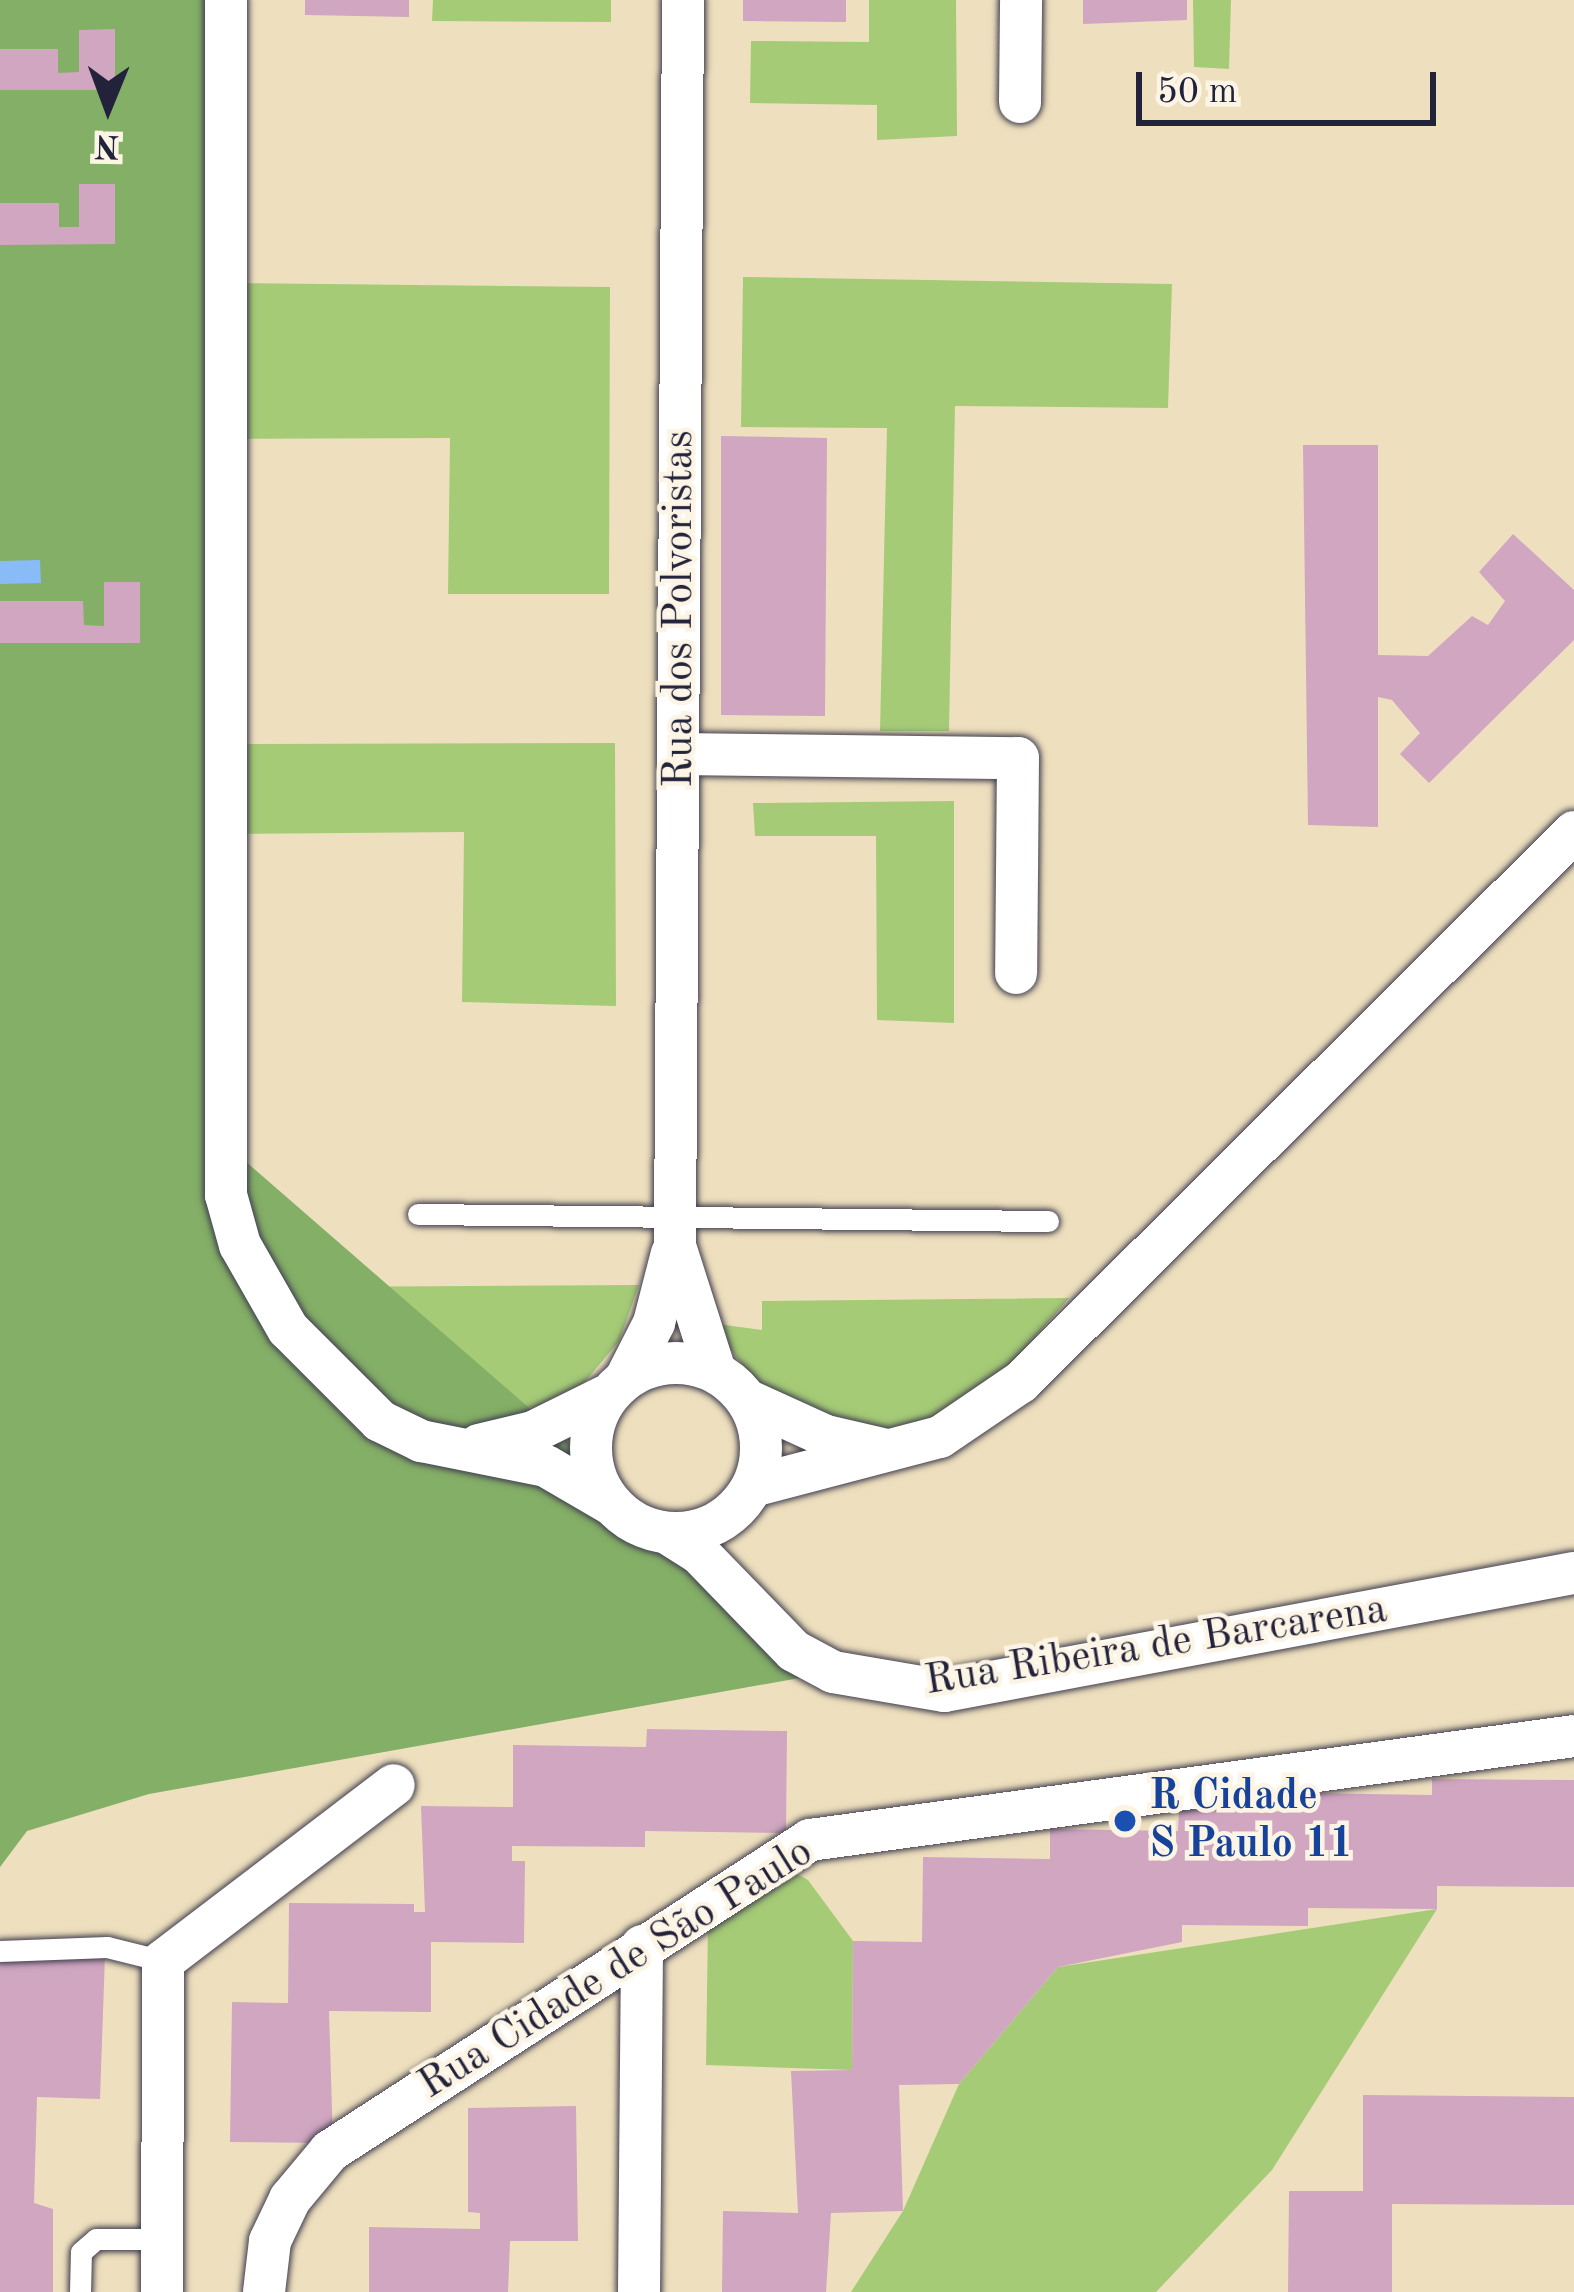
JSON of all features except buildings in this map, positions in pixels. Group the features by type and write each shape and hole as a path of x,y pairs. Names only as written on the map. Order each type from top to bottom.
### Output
{"street":[{"path":"226,0 226,1195 240,1245 289,1329 380,1421 454,1448 546,1466 667,1533 709,1527 748,1494 940,1436 1021,1382 1574,832"},
{"name":"Rua dos Polvoristas","path":"616,1387 654,1323 675,1232 683,0"},
{"path":"1020,102 1021,0"},
{"path":"679,754 1018,758 1016,973"},
{"name":"Rua dos Polvoristas","path":"675,1232 715,1371"},
{"path":"454,1448 506,1442 669,1362 715,1371 747,1400 826,1436 899,1451"},
{"path":"611,1504 590,1451 616,1387"},
{"path":"747,1400 762,1442 737,1539 758,1616"},
{"name":"Rua Ribeira de Barcarena","path":"667,1533 698,1552 794,1652 833,1672 944,1691 1574,1573"},
{"name":"Rua Cidade de São Paulo","path":"264,2292 270,2241 290,2199 330,2151 779,1858 843,1832 1574,1736"},
{"path":"162,2292 163,1961 394,1785"},
{"path":"639,2292 642,1946"}],"lane":[{"path":"418,1214 675,1232 1048,1221"},
{"path":"0,1951 107,1947 163,1961"},
{"path":"80,2292 81,2252 96,2239 162,2239"}],"green space":[{"path":"0,0 211,0 245,1161 833,1672 149,1794 27,1831 0,1867"},
{"path":"433,0 611,0 611,22 432,21"},
{"path":"869,0 956,0 957,136 877,140 877,105 750,103 751,41 869,42"},
{"path":"1193,0 1231,0 1229,69 1194,67"},
{"path":"743,277 1172,284 1168,408 955,406 949,731 880,731 887,428 741,427"},
{"path":"223,283 610,287 609,594 448,594 450,438 224,439"},
{"path":"615,743 616,1006 462,1002 464,832 235,834 234,744"},
{"path":"954,801 954,1023 877,1020 876,836 755,836 753,803"},
{"path":"639,1285 619,1341 578,1390 503,1420 308,1287"},
{"path":"1069,1298 986,1393 907,1436 842,1427 756,1382 710,1323 762,1330 762,1301"},
{"path":"788,1869 808,1880 853,1941 852,2070 706,2065 708,1921"},
{"path":"1437,1909 1272,2170 1156,2292 851,2292 903,2211 959,2084 1058,1967"}],"water":[{"path":"40,560 41,583 0,584 0,561"}],"place":[{"name":"R Cidade S Paulo 11","path":"1125,1821"}]}
